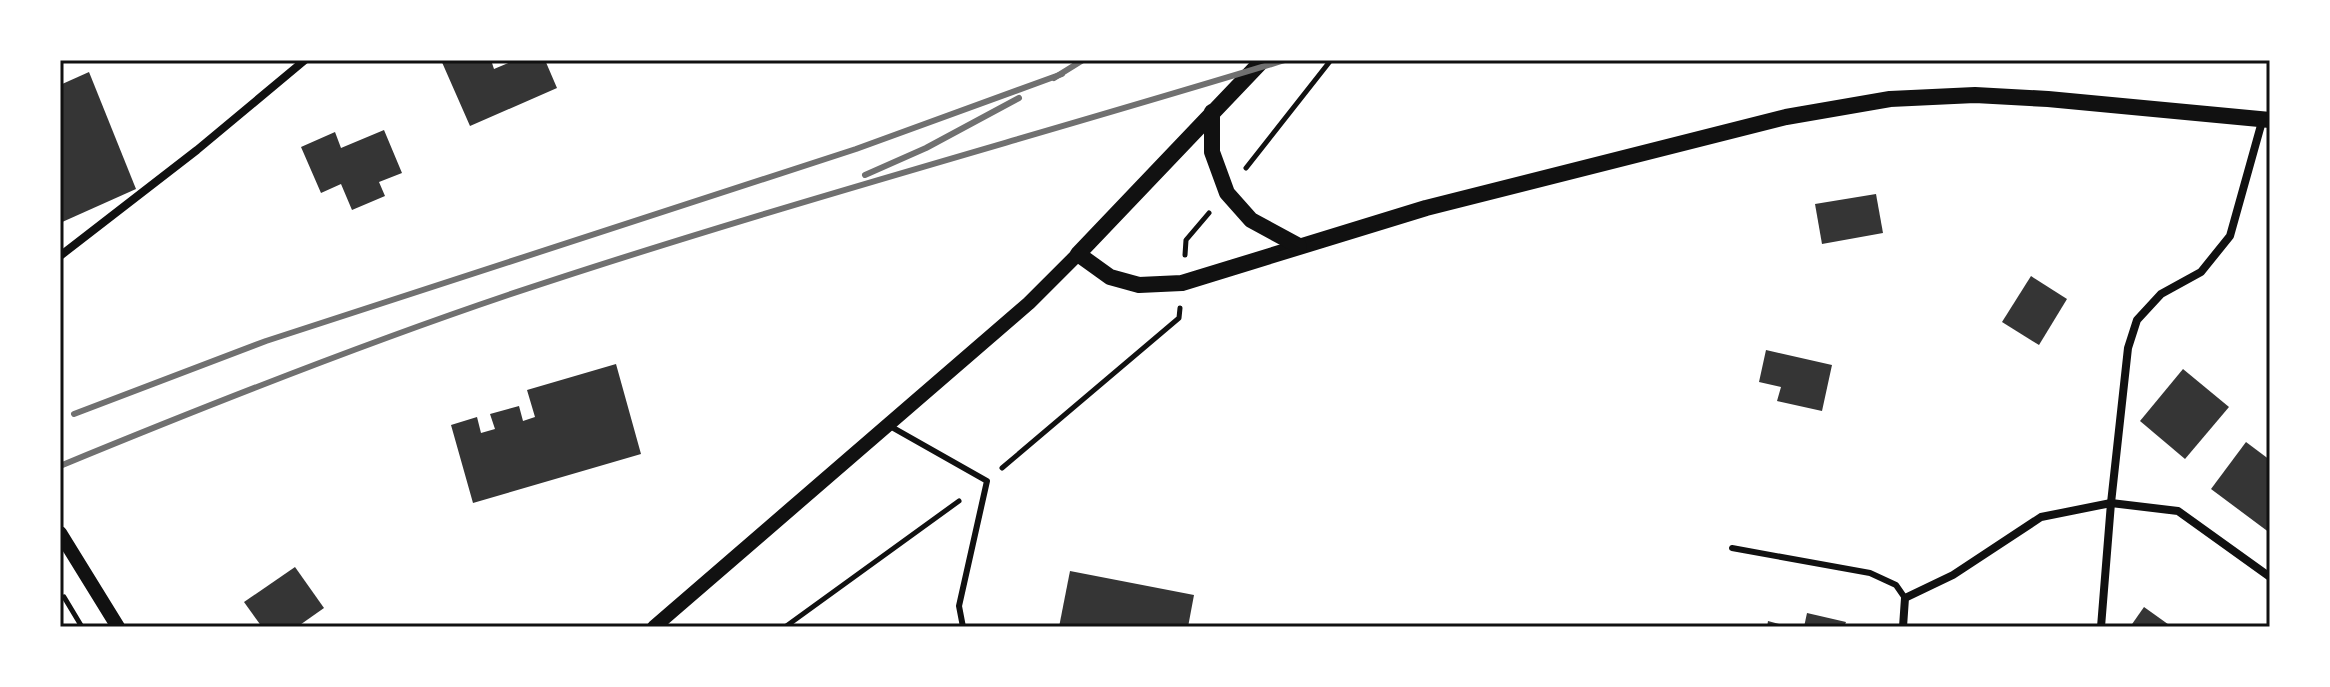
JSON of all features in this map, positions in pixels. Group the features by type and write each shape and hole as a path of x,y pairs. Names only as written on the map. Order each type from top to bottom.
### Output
{"main road":[{"path":"1263,60 1078,254 1110,277 1139,285 1182,283 1426,208 1756,124 1890,99 1975,95 2018,97 2266,119"},
{"path":"1212,112 1212,152 1227,193 1251,220 1299,246"}],"street":[{"path":"60,256 197,150 305,60"},
{"path":"2101,627 2128,348 2137,320 2161,294 2201,272 2230,236 2266,119"},
{"path":"654,627 1029,303 1078,254"},
{"path":"1903,627 1905,598 1953,575 2041,517 2111,503 2178,511 2270,577"},
{"path":"60,533 118,627"}],"lane":[{"path":"888,425 987,481 959,606 963,627"},
{"path":"1732,548 1870,573 1896,585 1905,598"}],"path":[{"path":"785,627 987,481 1179,318 1186,240 1227,193 1331,60"},
{"path":"60,590 82,627"}],"building":[{"path":"441,60 491,60 494,69 515,60 545,60 557,88 470,126"},
{"path":"89,72 136,189 60,223 60,85"},
{"path":"384,130 402,173 379,182 385,196 352,210 341,184 321,193 301,147 335,132 341,148"},
{"path":"1876,194 1883,233 1822,244 1815,204"},
{"path":"2031,276 2067,299 2039,345 2002,322"},
{"path":"1766,350 1832,365 1822,411 1777,401 1781,387 1759,382"},
{"path":"616,364 641,454 473,503 451,425 477,417 481,433 495,429 490,414 519,406 523,421 535,417 527,390"},
{"path":"2183,369 2229,407 2185,459 2140,421"},
{"path":"2246,442 2270,460 2270,533 2211,489"},
{"path":"295,567 324,608 297,627 262,627 244,602"},
{"path":"1070,571 1194,595 1188,627 1059,627"},
{"path":"2144,607 2172,627 2130,627"},
{"path":"1807,613 1846,622 1844,627 1804,627"},
{"path":"1768,621 1787,626 1787,627 1767,627"}],"railway":[{"path":"1054,78 1083,60"},
{"path":"60,466 283,377 508,295 798,204 1285,60"},
{"path":"74,414 266,341 856,149 1062,74"},
{"path":"865,175 926,148 1019,98"}]}
